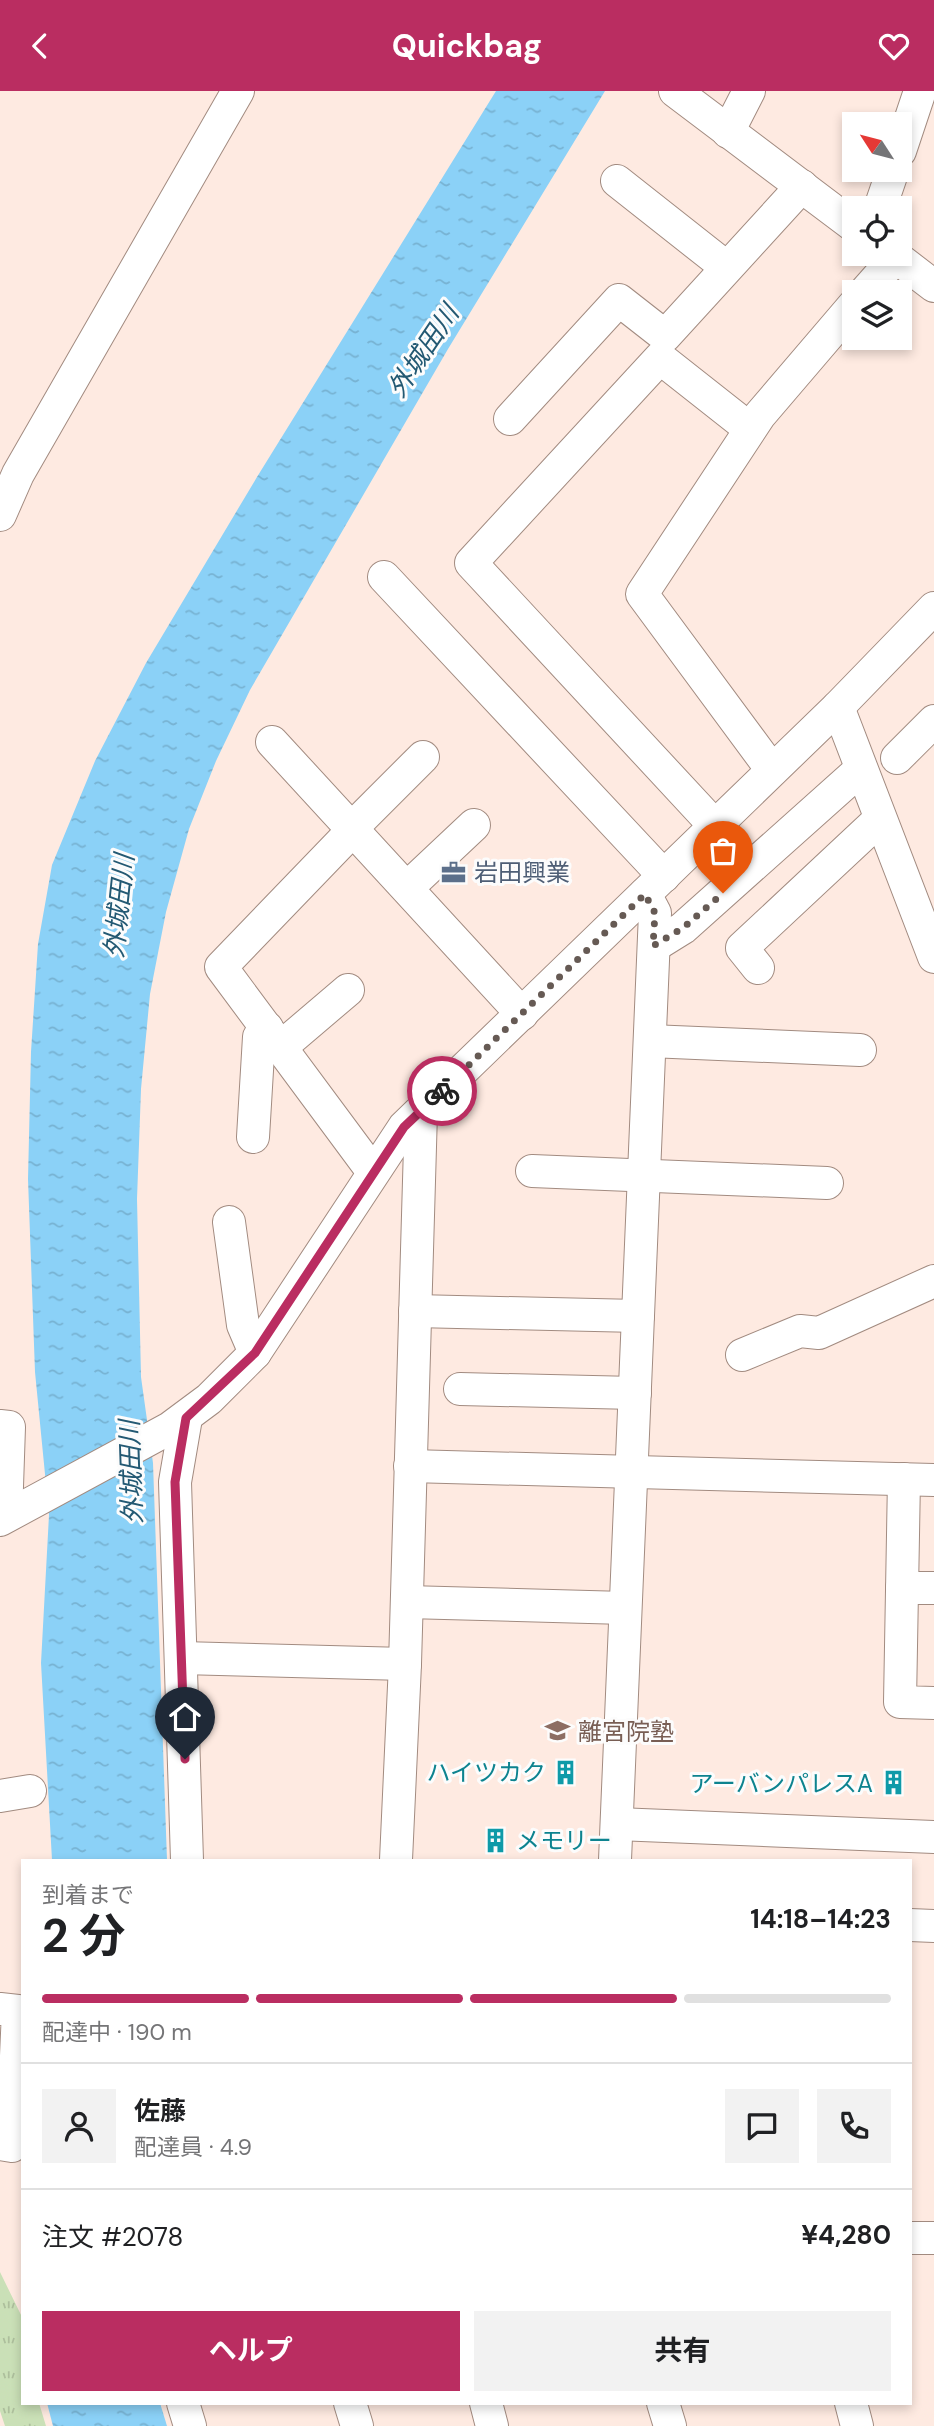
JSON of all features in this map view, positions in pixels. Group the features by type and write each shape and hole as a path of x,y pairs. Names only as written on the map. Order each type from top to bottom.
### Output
{"street":[{"path":"0,515 9,470 237,91"},
{"path":"675,91 842,217"},
{"path":"728,132 749,91"},
{"path":"912,115 920,91"},
{"path":"617,181 726,267"},
{"path":"510,419 619,300 665,336 802,186"},
{"path":"874,280 885,266"},
{"path":"908,266 934,286"},
{"path":"772,770 642,594 750,429 842,319"},
{"path":"715,827 471,563 660,358 750,429"},
{"path":"384,577 654,885 650,1041 615,1859"},
{"path":"0,1426 9,1426 8,1514 178,1423 255,1353 404,1127 838,707 934,608"},
{"path":"838,707 880,819 931,938"},
{"path":"897,758 934,721"},
{"path":"272,742 522,1014"},
{"path":"373,1172 221,967 424,757"},
{"path":"653,946 683,928 861,769"},
{"path":"758,968 742,948 880,819"},
{"path":"407,888 474,825"},
{"path":"253,1137 259,1037 274,1038 348,990"},
{"path":"650,1041 860,1050"},
{"path":"396,1859 405,1664 421,1112"},
{"path":"532,1171 827,1182"},
{"path":"229,1222 243,1325 255,1353"},
{"path":"742,1355 800,1331 819,1333 934,1281"},
{"path":"415,1311 638,1317"},
{"path":"460,1389 635,1393"},
{"path":"178,1423 175,1482 187,1859"},
{"path":"410,1466 919,1479 902,1588 900,1702 934,1703"},
{"path":"902,1588 934,1588"},
{"path":"407,1602 625,1608"},
{"path":"182,1658 405,1664"},
{"path":"617,1824 934,1837"},
{"path":"912,1925 934,1926"},
{"path":"0,2009 18,2011 12,2146 0,2144"},
{"path":"912,2238 934,2238"},
{"path":"184,2405 190,2426"},
{"path":"351,2405 357,2426"},
{"path":"486,2405 492,2426"},
{"path":"664,2405 670,2426"},
{"path":"852,2405 857,2426"}],"green space":[{"path":"0,2272 21,2315 21,2405 40,2405 46,2426 5,2426 0,2411"}],"water":[{"name":"外城田川","path":"496,91 605,91 448,349 250,690 216,761 189,829 166,912 150,994 141,1089 137,1199 141,1377 153,1463 167,1859 52,1859 41,1663 49,1515 35,1372 28,1179 31,1052 38,944 52,865 95,761 146,663 257,477"},
{"path":"48,2405 161,2405 167,2426 53,2426"}],"way so far":[{"path":"442,1091 645,894 655,913 653,946 683,928 723,893"}],"place":[{"name":"岩田興業","path":"454,872"},
{"name":"離宮院塾","path":"558,1731"},
{"name":"ハイツカク","path":"566,1772"},
{"name":"アーバンパレスA","path":"893,1783"},
{"name":"メモリー","path":"496,1840"}],"route":[{"path":"185,1759 175,1482 186,1418 255,1353 404,1127 442,1091"}]}
